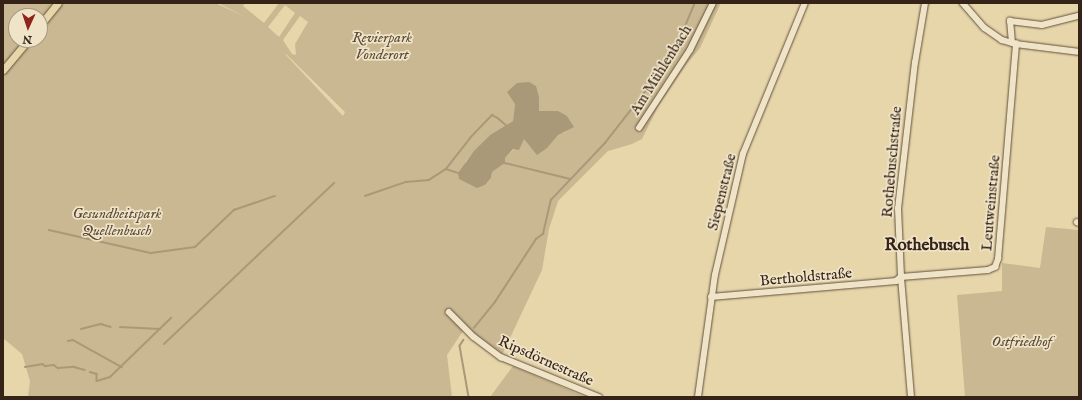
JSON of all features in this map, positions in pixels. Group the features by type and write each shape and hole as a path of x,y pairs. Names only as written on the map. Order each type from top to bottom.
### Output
{"main road":[{"path":"48,15 58,3"},
{"path":"3,70 21,48"}],"street":[{"name":"Am Mühlenbach","path":"639,128 690,50 713,3"},
{"name":"Siepenstraße","path":"698,397 712,297 743,154 805,3"},
{"name":"Rothebuschstraße","path":"911,397 901,277 898,201 915,63 926,3"},
{"path":"963,3 994,36 1014,44 1079,52"},
{"path":"1014,44 1010,21 1042,25 1079,16"},
{"name":"Leutweinstraße","path":"901,277 988,270 997,265 1014,44"},
{"name":"Bertholdstraße","path":"712,297 896,281 901,277"},
{"name":"Ripsdörnestraße","path":"449,312 474,337 501,357 599,397"}],"green space":[{"path":"3,3 215,3 244,16 218,3 245,3 243,6 264,23 279,3 721,3 700,48 686,65 658,107 642,139 632,144 608,151 558,201 549,229 542,270 502,355 466,328 463,331 447,355 452,397 28,397 30,381 22,354 3,338","holes":["285,5 295,13 279,37 268,27","300,16 308,22 295,44 296,55 292,54 283,40","286,55 345,112 343,116","539,97 539,112 566,132 524,139 505,158 505,163 492,172 491,178 485,185 480,186 465,162 490,135 513,121 515,104"]},
{"name":"Ostfriedhof","path":"1046,227 1079,230 1079,397 965,397 957,295 1002,291 1002,263 1040,268"},
{"path":"513,366 576,393 585,397 490,397"}],"shaded area":[{"path":"529,82 536,86 539,97 539,111 558,111 567,116 574,127 558,135 547,148 537,155 524,139 519,150 513,149 505,158 505,163 492,172 491,178 485,185 477,188 459,179 458,173 474,151 490,135 513,121 515,104 507,92 517,83"}],"waterway":[{"path":"474,328 495,302 536,239 543,234 551,200 605,143 656,78 680,38 695,3"},
{"path":"446,169 470,138 492,115 506,125"},
{"path":"505,163 570,179"},
{"path":"365,196 406,182 429,180 446,169 458,173"},
{"path":"164,344 334,183"},
{"path":"49,230 151,253 195,247 234,210 275,196"},
{"path":"90,372 97,374 97,381 110,377 171,318"},
{"path":"81,329 101,324 111,327"},
{"path":"120,327 160,329"},
{"path":"68,341 73,340 122,367"},
{"path":"464,340 460,346 469,397"},
{"path":"25,367 43,364 45,366 54,365 58,368 74,367 85,370"}],"district":[{"name":"Rothebusch","path":"927,246"}],"park label":[{"name":"Revierpark Vonderort","path":"382,46"},
{"name":"Gesundheitspark Quellenbusch","path":"117,222"}]}
